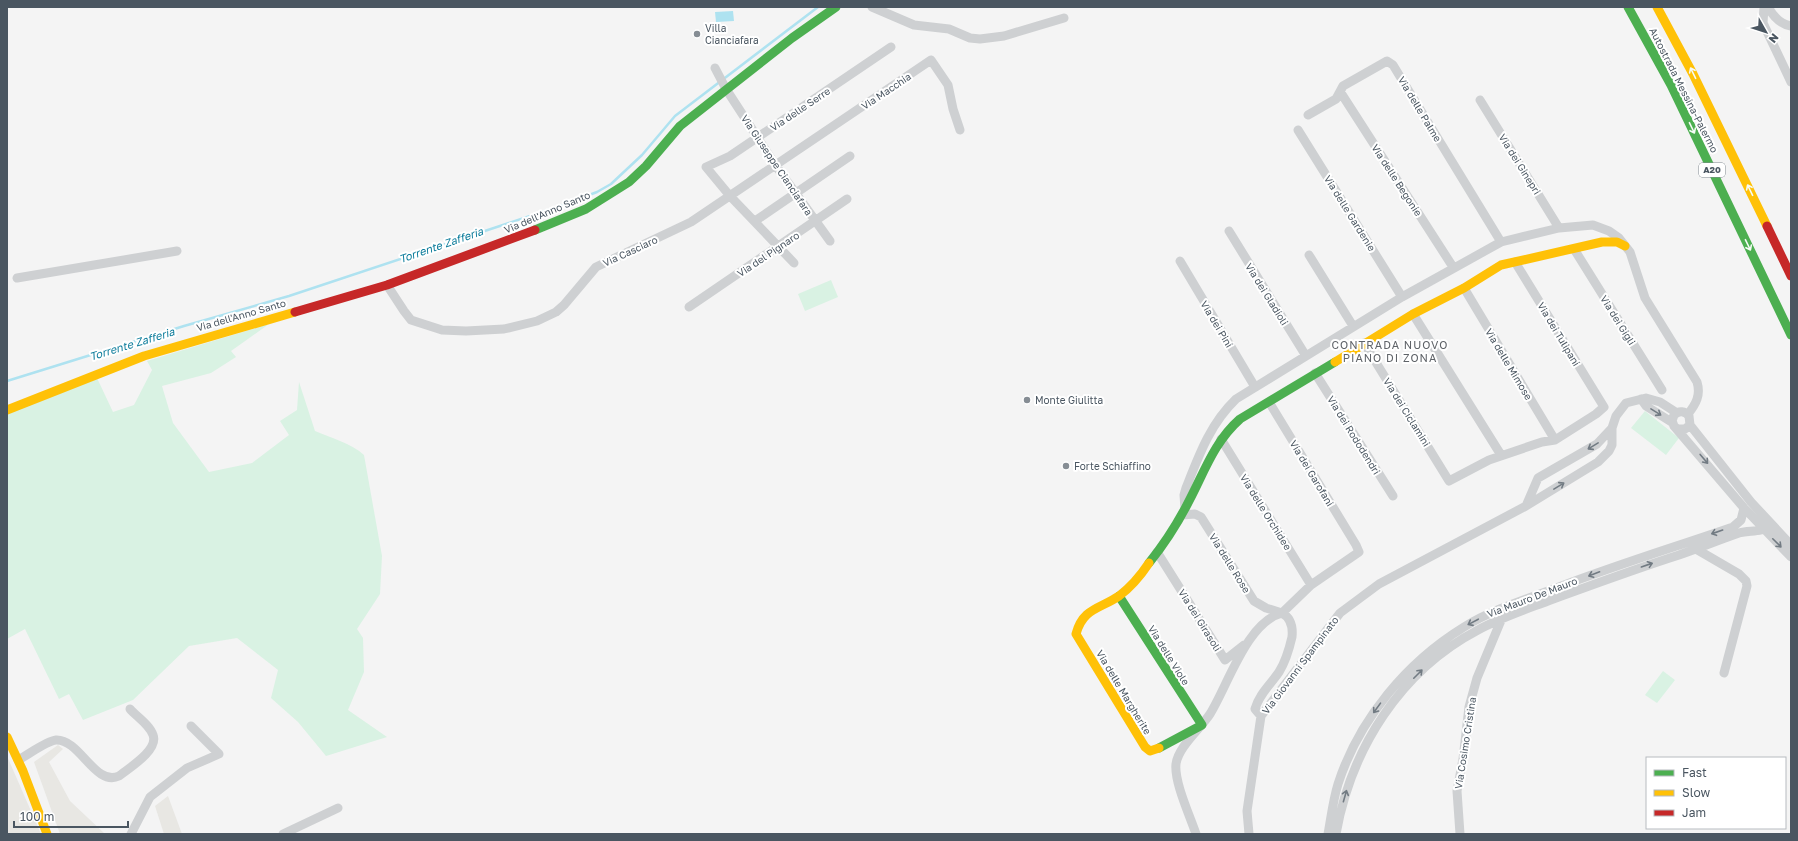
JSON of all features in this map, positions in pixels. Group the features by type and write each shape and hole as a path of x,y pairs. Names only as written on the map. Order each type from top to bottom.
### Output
{"main road":[{"name":"Via dell'Anno Santo","path":"7,410 144,356 387,285 522,235 586,209 606,198 638,175 680,126 725,88 836,7"},
{"name":"Autostrada Messina-Palermo","path":"1628,7 1671,85 1791,335"},
{"name":"Autostrada Messina-Palermo","path":"1657,7 1694,74 1791,276"},
{"path":"1119,596 1141,574 1157,552 1183,512 1213,449 1240,419 1315,372 1413,314 1464,288 1501,265 1610,241 1617,242 1625,246"},
{"name":"Via delle Margherite","path":"1119,596 1084,615 1077,624 1076,634 1145,747 1150,750 1155,750 1182,734 1202,725"},
{"name":"Via delle Viole","path":"1119,596 1196,718 1202,725"},
{"path":"7,737 18,760 47,834"}],"street":[{"path":"872,7 914,25 950,29 970,38 980,39 1004,36 1064,18"},
{"path":"1764,7 1763,23 1791,82"},
{"path":"1768,7 1784,25 1791,26"},
{"name":"Via delle Serre","path":"730,196 706,167 730,156 758,138 891,46"},
{"name":"Via Macchia","path":"776,166 931,60 948,85 953,109 960,130"},
{"name":"Via delle Palme","path":"1308,115 1336,99 1341,93 1343,86 1387,61 1393,65 1500,242"},
{"name":"Via Giuseppe Cianciafara","path":"716,71 725,88 776,166 830,241"},
{"name":"Via delle Begonie","path":"1341,93 1453,267"},
{"name":"Via dei Ginepri","path":"1480,100 1559,228"},
{"name":"Via delle Gardenie","path":"1298,130 1402,296"},
{"path":"755,221 850,156"},
{"name":"Via Casciaro","path":"387,285 407,316 425,325 442,330 466,331 504,329 529,323 552,314 564,305 593,270 600,265 683,226 776,166"},
{"path":"730,196 794,263"},
{"name":"Via del Pignaro","path":"689,307 848,199"},
{"path":"1183,512 1186,488 1208,435 1225,409 1236,399 1402,296 1500,242 1559,228 1593,225 1610,231 1625,246 1634,261 1645,298 1697,382 1699,394 1697,401 1688,414"},
{"name":"Via dei Gladioli","path":"1229,232 1306,356"},
{"name":"Via dei Gigli","path":"1574,249 1662,390"},
{"path":"17,278 177,251"},
{"path":"1309,255 1353,326"},
{"name":"Via dei Pini","path":"1180,261 1255,387"},
{"name":"Via dei Tulipani","path":"1515,262 1604,407 1596,414 1555,440"},
{"name":"Via delle Mimose","path":"1464,288 1555,440"},
{"path":"1413,314 1501,455 1542,442 1555,440"},
{"name":"Via dei Ciclamini","path":"1364,343 1450,481 1501,455"},
{"name":"Via dei Rododendri","path":"1315,372 1393,496"},
{"path":"1642,399 1654,399 1677,413 1682,412 1688,414"},
{"path":"1642,399 1650,409 1676,426 1685,429 1690,425"},
{"name":"Via Giovanni Spampinato","path":"1249,834 1247,812 1261,716 1340,613 1379,584 1526,506 1584,471 1606,455 1612,445 1612,428 1616,416 1626,403 1642,399"},
{"name":"Via dei Garofani","path":"1269,402 1359,552 1311,585"},
{"path":"1677,413 1673,418 1676,426 1747,505 1791,557"},
{"path":"1688,414 1690,425 1747,505"},
{"name":"Via Giovanni Spampinato","path":"1526,506 1538,478 1597,444 1612,428"},
{"name":"Via delle Orchidee","path":"1221,439 1311,585"},
{"name":"Via Mauro De Mauro","path":"1336,834 1350,779 1376,725 1391,705 1417,676 1437,657 1500,614 1603,570 1733,527 1741,520 1747,505"},
{"name":"Via delle Rose","path":"1183,512 1201,516 1254,601 1266,608 1282,613"},
{"path":"1767,528 1791,546"},
{"name":"Via Mauro De Mauro","path":"1328,834 1338,784 1357,739 1386,696 1424,657 1443,641 1465,626 1742,533 1767,528"},
{"path":"1696,549 1739,574 1746,581 1747,586 1724,673"},
{"name":"Via dei Girasoli","path":"1157,552 1225,660 1251,640"},
{"path":"1196,834 1180,787 1176,763 1189,738 1202,725 1251,640 1261,626 1273,615 1282,613 1311,585"},
{"path":"1261,716 1255,709 1257,702 1279,672 1289,654 1293,630 1288,617 1282,613"},
{"name":"Via Cosimo Cristina","path":"1460,834 1457,791 1463,759 1469,707 1477,678 1500,614"},
{"path":"18,760 55,740 61,740 69,743 107,778 113,779 119,776 149,752 154,742 153,733 130,709"},
{"path":"131,834 150,797 187,768 219,754 191,726"},
{"path":"283,834 338,808"}],"shaded area":[{"path":"58,745 63,749 49,762 70,801 105,834 60,834 34,762"},
{"path":"7,756 41,834 7,834"},
{"path":"168,796 182,834 164,834 155,806"}],"green space":[{"path":"831,280 838,297 805,311 798,294"},
{"path":"269,324 231,351 236,357 211,373 162,386 173,423 209,472 252,463 289,435 280,421 297,410 299,382 315,431 347,444 364,455 382,556 380,594 357,629 363,638 364,672 348,710 387,737 326,756 298,722 271,698 278,670 237,638 189,646 133,700 83,720 69,694 59,699 25,629 7,639 7,413 97,378 113,412 134,405 152,370 147,361"},
{"path":"1645,411 1679,438 1666,455 1631,428"},
{"path":"1663,671 1675,680 1657,703 1645,695"}],"water":[{"path":"733,11 734,21 716,22 715,12"}],"waterway":[{"name":"Torrente Zafferia","path":"7,381 184,326 289,296 563,205 597,192 611,184 642,155 675,116 818,7"}],"traffic: fast":[{"path":"535,230 586,209 629,182 646,166 680,126 792,38 836,7"},
{"path":"1628,7 1671,85 1791,335"},
{"path":"1149,563 1161,548 1176,524 1211,456 1231,428 1240,419 1335,362"},
{"path":"1119,596 1202,725 1159,748"}],"traffic: slow":[{"path":"1657,7 1693,74 1767,226"},
{"path":"1335,362 1413,314 1464,288 1501,265 1602,242 1617,242 1625,246"},
{"path":"7,410 144,356 295,312"},
{"path":"1149,563 1136,581 1119,596 1088,614 1079,625 1076,634 1145,747 1150,751 1159,748"},
{"path":"7,737 23,771 47,834"}],"traffic: jam":[{"path":"1767,226 1791,276"},
{"path":"295,312 387,285 535,230"}],"place":[{"name":"Villa Cianciafara","path":"697,34"},
{"name":"Monte Giulitta","path":"1027,400"},
{"name":"Forte Schiaffino","path":"1066,466"}],"district":[{"name":"CONTRADA NUOVO PIANO DI ZONA","path":"1390,351"}]}
